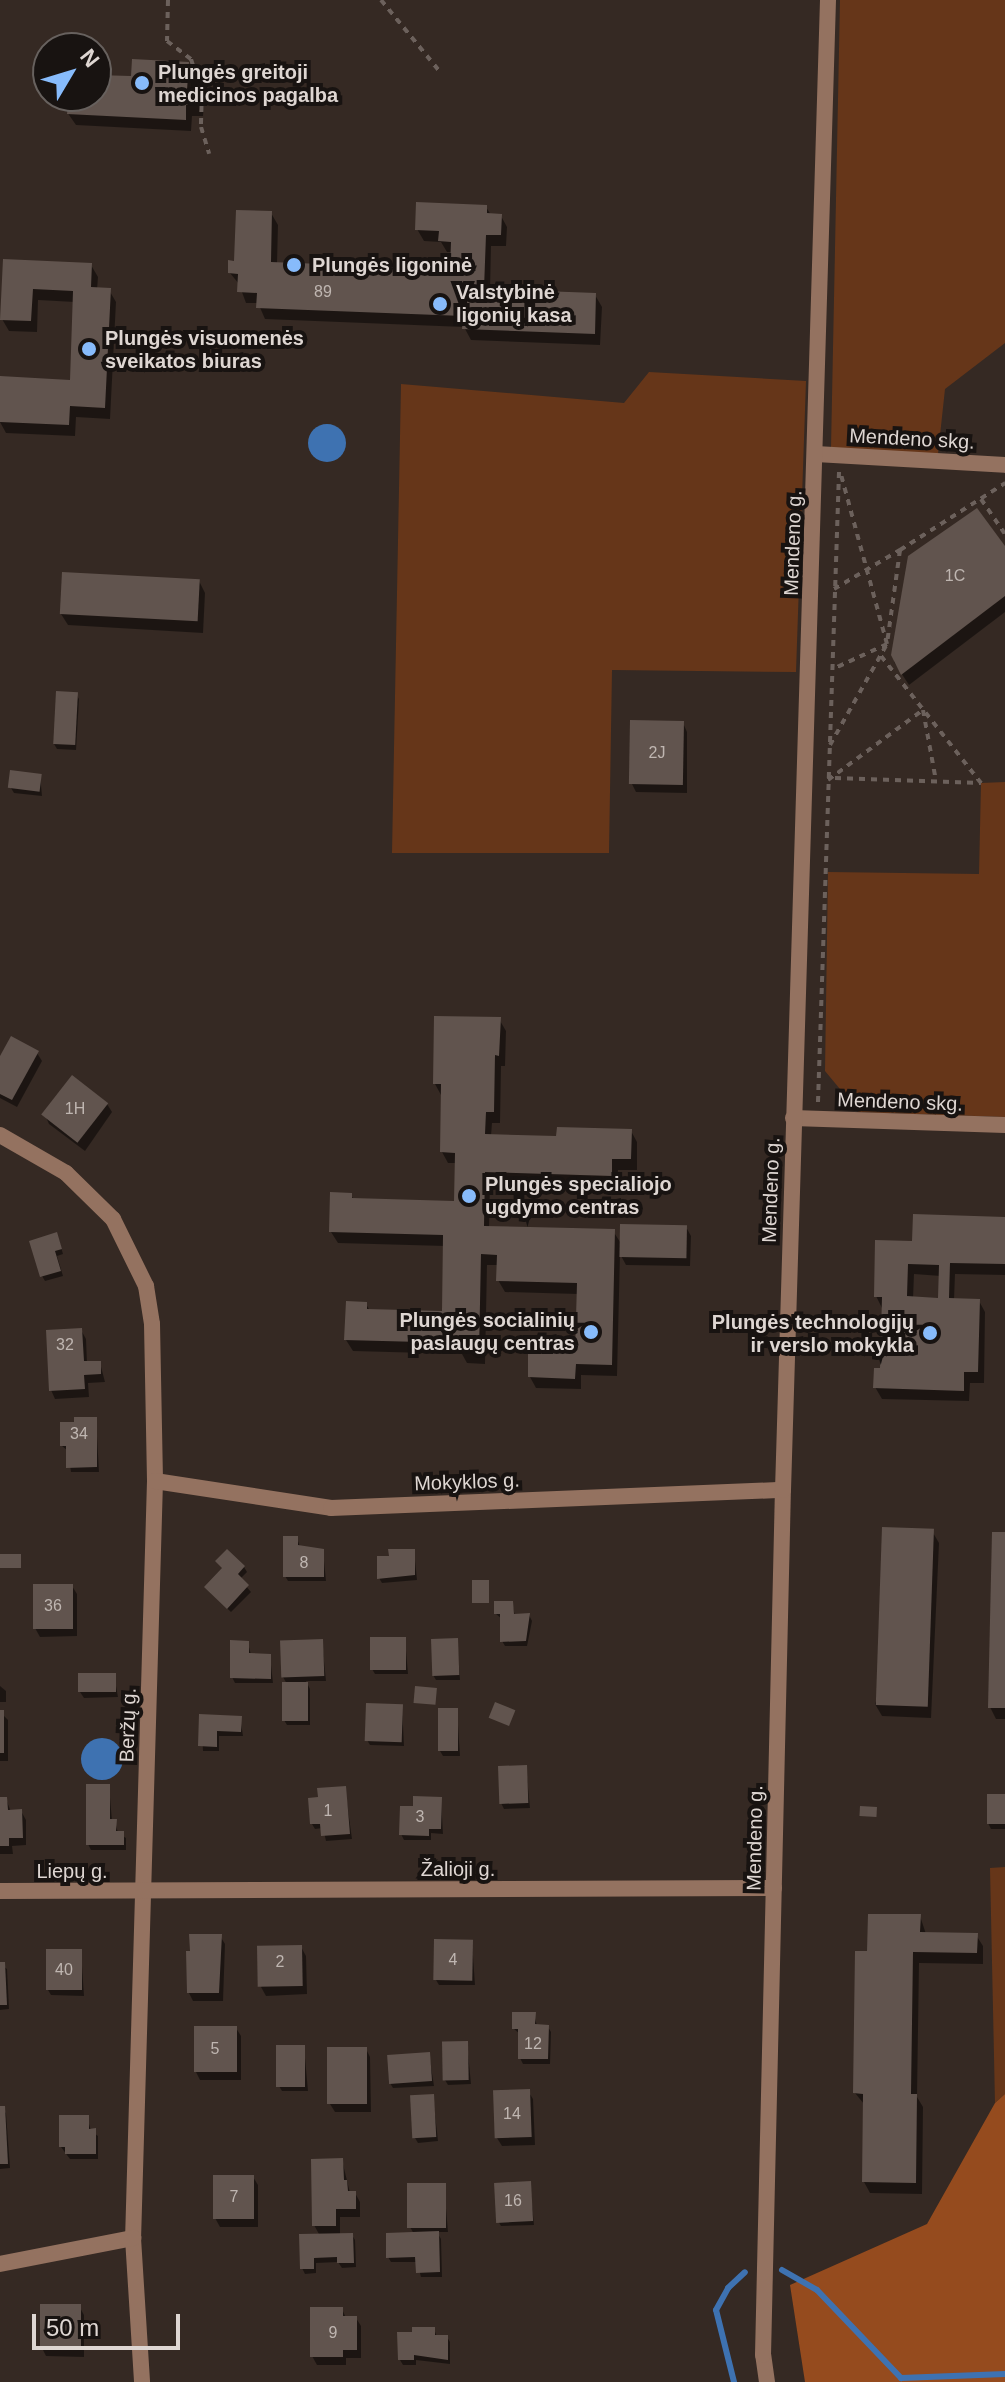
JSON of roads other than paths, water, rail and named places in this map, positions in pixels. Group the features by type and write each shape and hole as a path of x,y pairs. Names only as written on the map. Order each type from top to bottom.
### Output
{"street":[{"name":"Mendeno g.","path":"767,2382 763,2355 783,1490 828,0"},
{"name":"Mendeno skg.","path":"816,454 1005,465"},
{"name":"Mendeno skg.","path":"793,1118 1005,1125"},
{"name":"Beržų g.","path":"0,1135 66,1173 113,1219 146,1286 152,1324 155,1481 133,2238 142,2382"},
{"name":"Mokyklos g.","path":"155,1481 331,1508 783,1490"},
{"name":"Žalioji g.","path":"143,1890 774,1888"},
{"name":"Liepų g.","path":"0,1891 143,1890"},
{"path":"0,2264 133,2238"}],"water":[{"path":"327,424 340,430 346,443 340,456 327,462 314,456 308,443 314,430"},
{"path":"102,1738 117,1744 123,1759 117,1774 102,1780 87,1774 81,1759 87,1744"}],"waterway":[{"path":"782,2270 817,2290 901,2378 1005,2374"},
{"path":"734,2382 716,2310 728,2288 745,2272"}],"place":[{"name":"Plungės greitoji medicinos pagalba","path":"142,83"},
{"name":"Plungės ligoninė","path":"294,265"},
{"name":"Valstybinė ligonių kasa","path":"440,304"},
{"name":"Plungės visuomenės sveikatos biuras","path":"89,349"},
{"name":"Plungės specialiojo ugdymo centras","path":"469,1196"},
{"name":"Plungės socialinių paslaugų centras","path":"591,1332"},
{"name":"Plungės technologijų ir verslo mokykla","path":"930,1333"}]}
